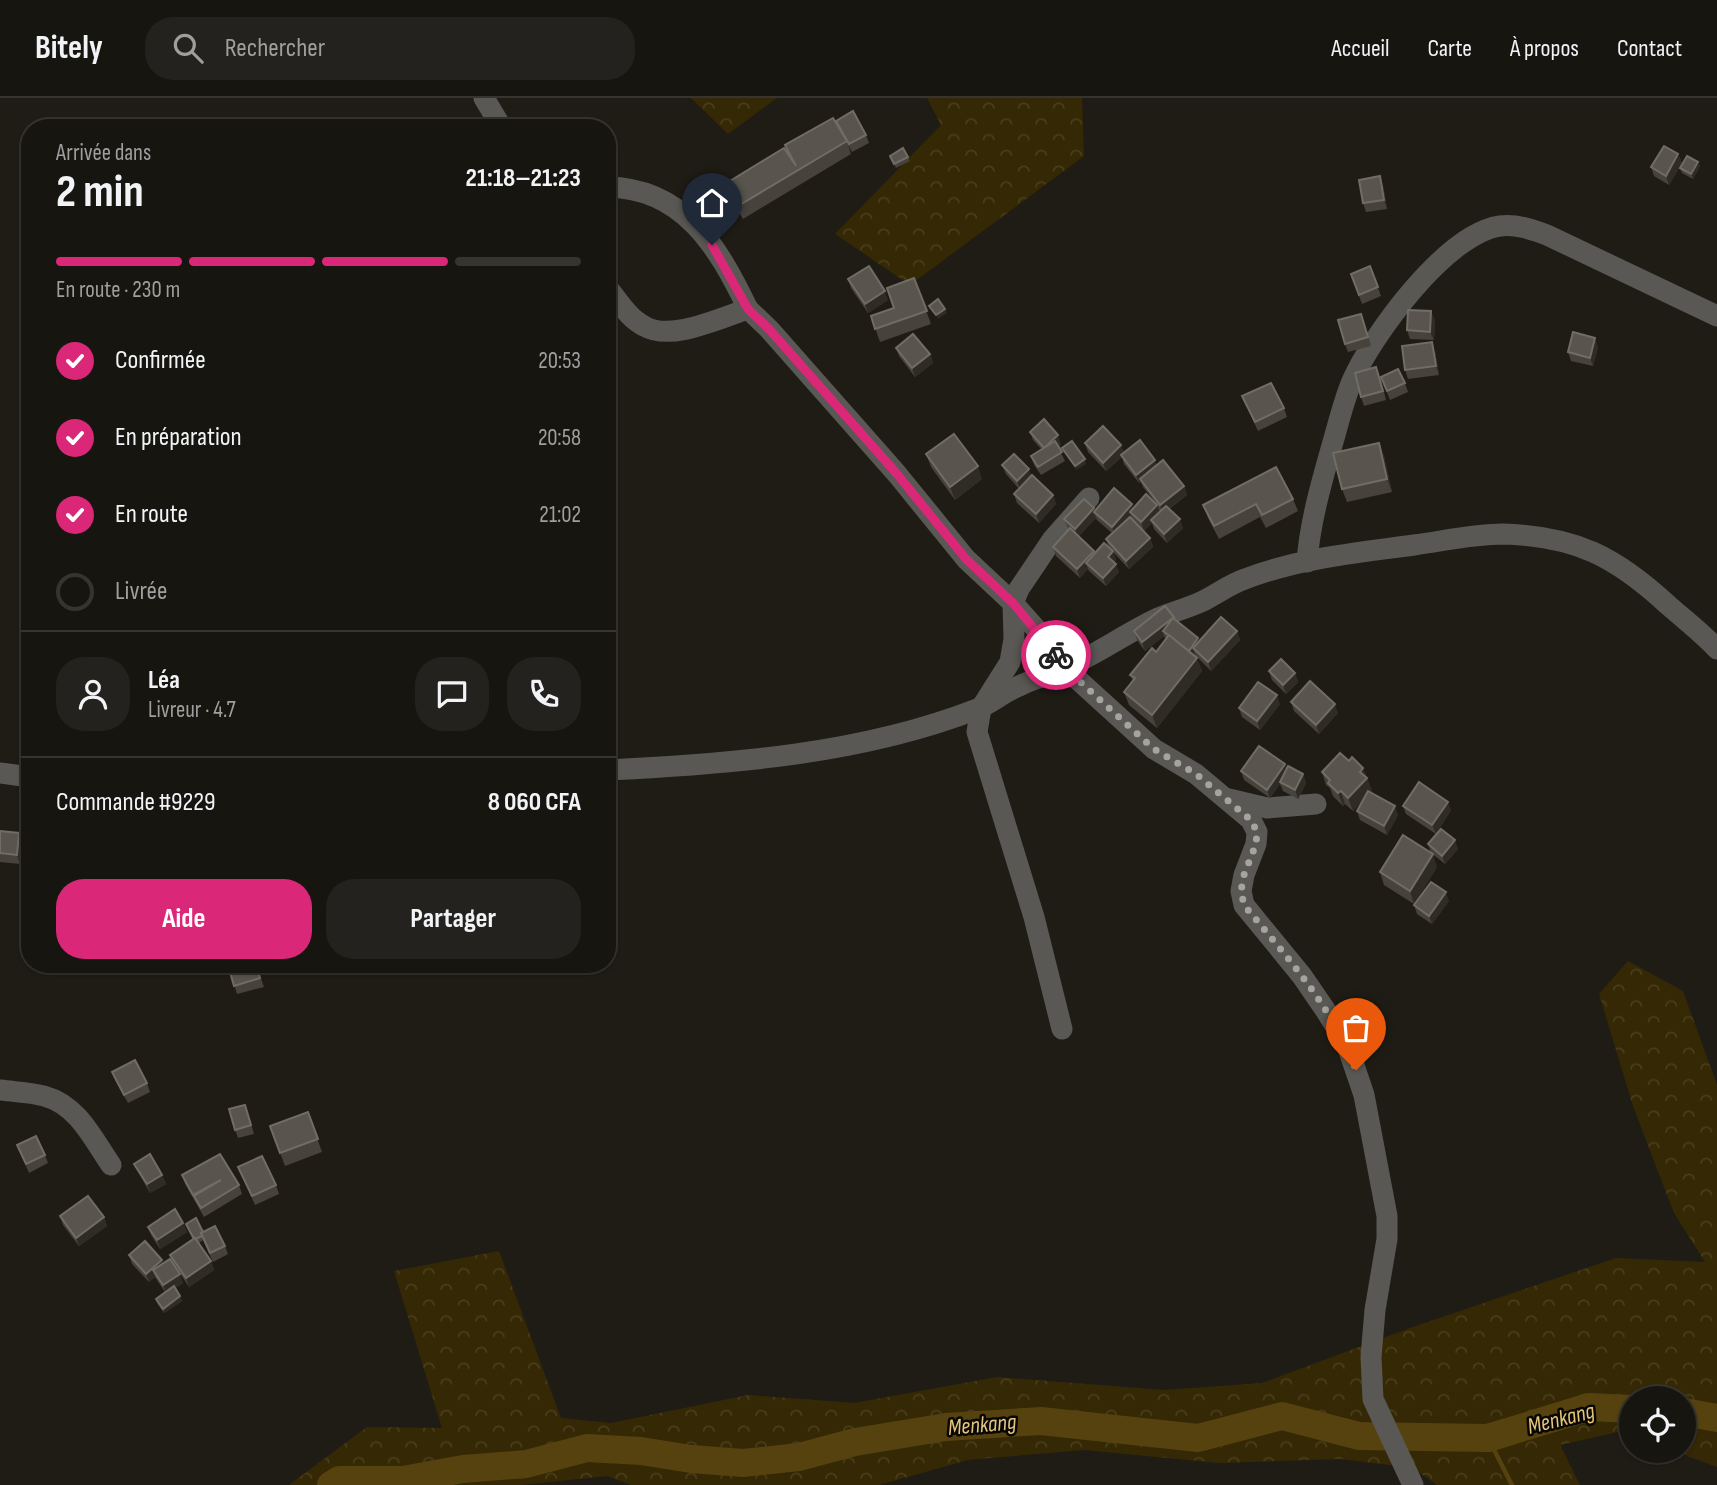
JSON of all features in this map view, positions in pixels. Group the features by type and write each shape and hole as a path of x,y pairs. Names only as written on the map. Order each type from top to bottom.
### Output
{"street":[{"path":"484,98 497,119"},
{"path":"616,188 639,190 670,203 683,213 712,245 748,309 769,329 897,474 966,559 1013,603 1045,639 1065,668 1154,749 1196,774 1251,820 1257,832 1256,844 1241,891 1244,905 1302,976 1326,1011 1347,1045 1364,1095 1387,1216 1371,1357 1373,1399 1413,1485"},
{"path":"1307,562 1308,541 1329,457 1347,393 1365,355 1393,314 1429,273 1468,239 1484,230 1500,226 1526,228 1547,234 1717,316"},
{"path":"616,297 637,322 655,331 679,330 748,309"},
{"path":"1062,1029 1034,917 977,732 981,708 1010,662 1014,639 1013,603 1019,589 1044,551 1089,498"},
{"path":"616,769 694,765 808,752 912,730 981,708 1016,687 1065,668 1127,633 1242,580 1353,551 1458,538 1502,534 1553,539 1581,547 1615,562 1644,582 1717,649"},
{"path":"0,773 21,776"},
{"path":"1227,799 1267,807 1316,804"},
{"path":"0,1090 43,1096 72,1110 111,1165"}],"green space":[{"path":"691,98 777,98 728,134"},
{"path":"927,98 1082,98 1084,156 910,285 835,234 941,125"},
{"path":"1628,961 1683,991 1717,1085 1717,1467 1696,1459 1696,1386 1619,1386 1619,1432 1560,1445 1580,1485 1437,1485 1413,1468 1341,1459 1219,1463 1084,1450 968,1460 879,1485 631,1485 607,1476 521,1485 289,1485 367,1427 442,1428 394,1271 499,1251 561,1418 611,1423 748,1395 854,1403 997,1377 1164,1390 1262,1383 1413,1327 1616,1258 1705,1262 1674,1213 1633,1106 1599,994"}],"building":[{"path":"853,111 866,135 849,144 836,121"},
{"path":"833,118 847,141 738,206 725,184 784,148 796,166 785,145"},
{"path":"1664,146 1678,154 1666,176 1651,167"},
{"path":"903,148 908,157 894,164 890,156"},
{"path":"1687,156 1698,162 1691,174 1680,168"},
{"path":"1380,176 1384,200 1363,203 1359,180"},
{"path":"869,266 885,291 865,304 848,279"},
{"path":"1370,266 1378,287 1359,295 1351,274"},
{"path":"914,278 927,311 875,329 871,316 894,308 887,288"},
{"path":"938,299 945,309 936,315 929,306"},
{"path":"1408,310 1431,311 1430,332 1407,330"},
{"path":"1361,314 1368,337 1345,344 1338,320"},
{"path":"1573,332 1595,338 1590,358 1568,352"},
{"path":"913,334 930,354 912,368 896,348"},
{"path":"1432,342 1436,366 1405,370 1402,346"},
{"path":"1376,367 1383,391 1361,397 1355,373"},
{"path":"1398,369 1405,383 1387,391 1381,377"},
{"path":"1271,383 1284,408 1255,422 1242,396"},
{"path":"1044,419 1058,435 1044,448 1030,432"},
{"path":"1103,426 1121,445 1103,463 1085,443"},
{"path":"954,434 978,466 950,487 926,454"},
{"path":"1140,440 1155,460 1136,475 1121,455"},
{"path":"1055,441 1062,452 1038,467 1031,456"},
{"path":"1072,441 1085,459 1075,466 1062,448"},
{"path":"1379,443 1387,479 1342,489 1333,453"},
{"path":"1014,454 1029,469 1017,481 1002,465"},
{"path":"1163,460 1184,486 1160,505 1140,479"},
{"path":"1276,467 1293,499 1262,515 1256,504 1214,526 1203,505"},
{"path":"1032,475 1053,495 1036,514 1014,494"},
{"path":"1114,488 1132,504 1112,527 1094,512"},
{"path":"1146,494 1157,505 1141,522 1130,512"},
{"path":"1084,499 1094,508 1075,529 1064,519"},
{"path":"1166,506 1180,519 1164,534 1151,520"},
{"path":"1130,517 1150,538 1126,561 1106,539"},
{"path":"1070,528 1094,551 1077,569 1053,547"},
{"path":"1104,543 1113,551 1108,557 1116,564 1103,578 1086,563"},
{"path":"1165,606 1174,617 1142,642 1134,631"},
{"path":"1221,617 1237,631 1208,662 1193,648"},
{"path":"1173,618 1198,638 1189,651 1163,631"},
{"path":"1169,635 1197,658 1152,715 1124,692 1135,678 1130,675 1152,648 1156,652"},
{"path":"1281,659 1295,673 1283,685 1269,671"},
{"path":"1310,681 1335,704 1316,725 1291,702"},
{"path":"1258,682 1277,695 1257,721 1239,708"},
{"path":"1259,746 1285,764 1267,790 1241,771"},
{"path":"1340,753 1349,761 1352,757 1363,768 1360,772 1367,778 1348,798 1328,783 1330,780 1322,772"},
{"path":"1288,766 1303,774 1295,790 1280,782"},
{"path":"1419,782 1448,802 1432,825 1403,806"},
{"path":"1368,791 1395,806 1384,826 1357,811"},
{"path":"1441,829 1455,840 1442,856 1428,844"},
{"path":"0,831 19,833 17,855 0,853"},
{"path":"1403,835 1433,854 1410,891 1380,872"},
{"path":"1431,882 1446,892 1429,916 1414,905"},
{"path":"230,973 259,973 260,978 234,986"},
{"path":"135,1060 147,1083 124,1095 112,1072"},
{"path":"245,1105 251,1125 235,1130 229,1109"},
{"path":"308,1112 318,1139 280,1153 270,1126"},
{"path":"36,1136 45,1155 26,1164 17,1145"},
{"path":"150,1154 162,1175 147,1184 134,1164"},
{"path":"220,1154 239,1185 201,1208 194,1196 221,1180 193,1195 182,1175"},
{"path":"262,1156 276,1185 252,1196 238,1167"},
{"path":"88,1196 104,1217 76,1238 60,1216"},
{"path":"175,1209 183,1223 157,1240 148,1227"},
{"path":"196,1218 203,1232 202,1236 194,1239 186,1224"},
{"path":"215,1226 225,1246 210,1253 201,1233"},
{"path":"195,1238 211,1261 186,1278 170,1255"},
{"path":"145,1241 162,1260 146,1274 129,1255"},
{"path":"170,1259 180,1274 163,1285 153,1270"},
{"path":"174,1286 180,1296 163,1309 156,1299"}],"waterway":[{"name":"Menkang","path":"331,1485 339,1480 403,1480 463,1469 526,1464 587,1448 641,1451 691,1459 743,1463 799,1457 855,1442 946,1427 1041,1421 1198,1438 1282,1416 1359,1436 1488,1438 1589,1407 1619,1408"},
{"name":"Menkang","path":"1696,1414 1717,1418"},
{"path":"1488,1438 1512,1485"}],"way so far":[{"path":"1056,655 1065,668 1154,749 1196,774 1251,820 1257,832 1256,844 1241,891 1244,905 1302,976 1326,1011 1347,1045 1356,1070"}],"route":[{"path":"712,245 727,267 748,309 769,329 797,364 897,474 966,559 1013,603 1056,655"}]}
